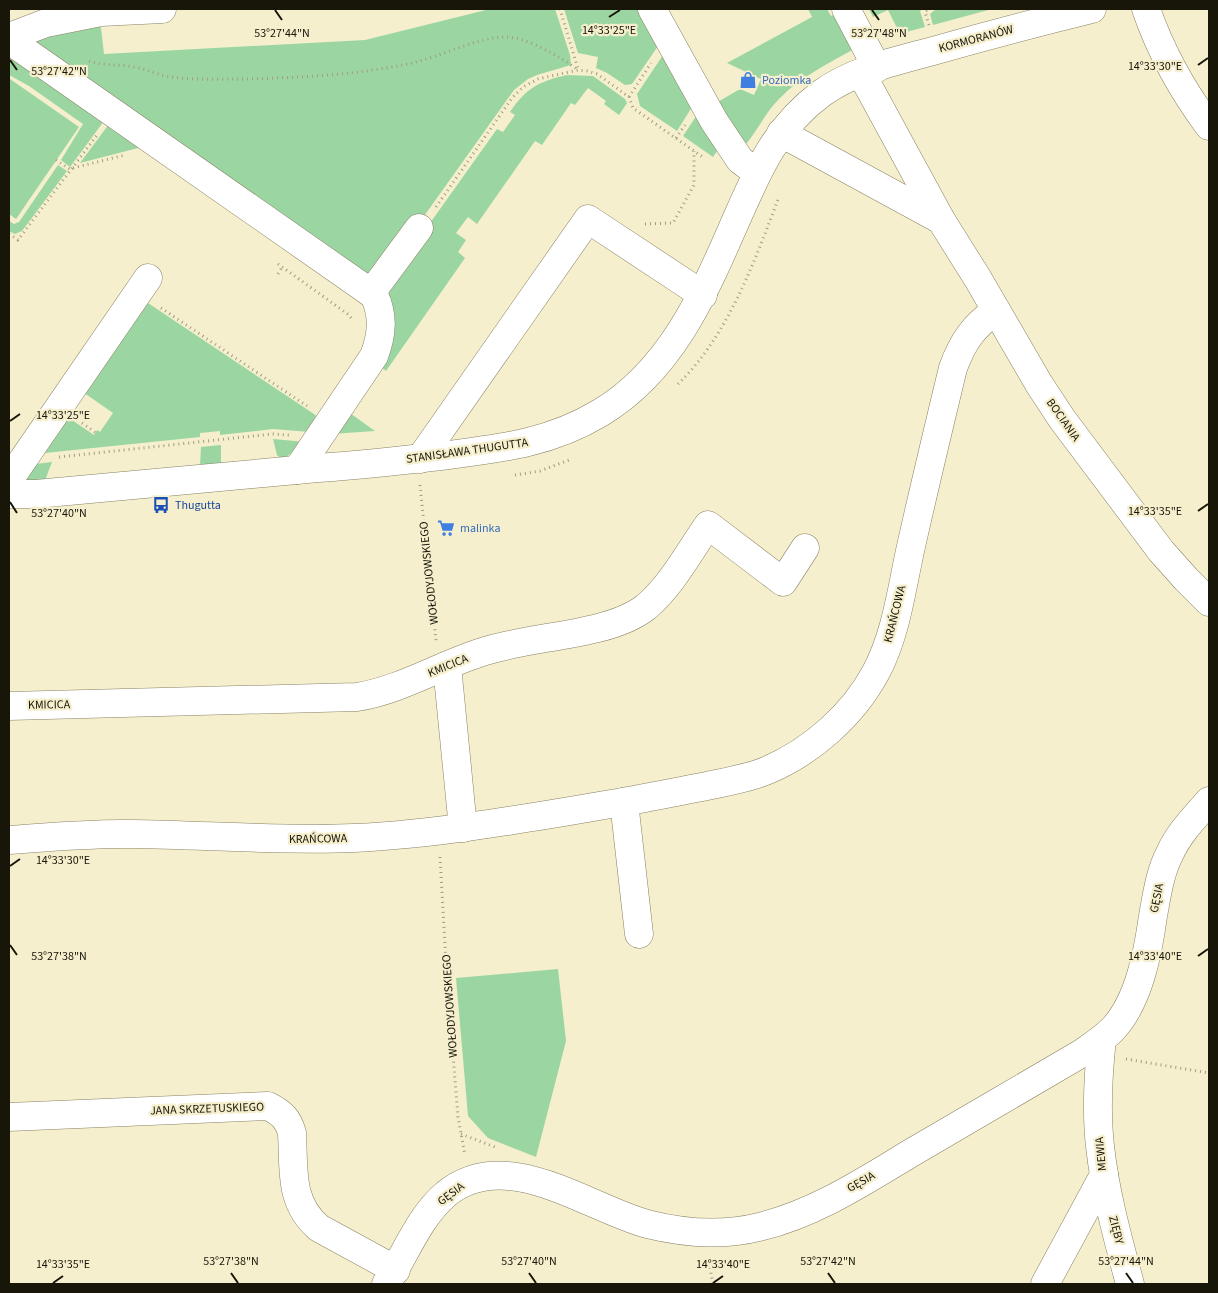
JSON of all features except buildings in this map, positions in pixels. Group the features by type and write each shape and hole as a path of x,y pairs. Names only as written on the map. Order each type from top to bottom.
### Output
{"street":[{"path":"9,38 46,23 101,12 162,9"},
{"path":"652,9 710,114 744,164 757,173"},
{"name":"BOCIANIA","path":"846,9 869,70 941,220 1039,384 1067,426 1161,551 1209,602"},
{"name":"KORMORANÓW","path":"869,70 954,45 1092,9"},
{"path":"1146,9 1166,57 1187,95 1209,126"},
{"path":"9,38 371,293 378,304 382,325 381,338 374,356 297,470"},
{"name":"STANISŁAWA THUGUTTA","path":"9,494 36,494 297,470 419,468 541,440 562,433 601,413 624,396 654,368 681,332 703,295 757,173 773,143 799,112 821,94 833,86 869,70"},
{"path":"781,133 941,220"},
{"path":"371,293 427,218"},
{"path":"419,468 588,219 703,295"},
{"path":"9,480 143,286"},
{"name":"KRAŃCOWA","path":"9,840 67,835 128,834 272,839 352,838 451,829 624,802 734,781 767,770 800,753 815,742 845,714 876,673 891,635 953,368 960,350 971,332 980,322 996,310"},
{"name":"KMICICA","path":"9,706 357,698 377,694 400,686 481,652 589,630 612,624 630,616 645,607 661,592 708,525 783,582 804,548"},
{"path":"443,667 451,829"},
{"name":"GĘSIA","path":"391,1277 422,1222 436,1204 448,1193 469,1180 486,1175 504,1175 530,1179 648,1224 703,1233 740,1232 760,1227 803,1212 850,1189 1074,1058 1113,1029 1122,1016 1139,980 1150,939 1158,886 1169,853 1186,827 1209,801"},
{"path":"624,802 640,934"},
{"name":"MEWIA","path":"1045,1284 1104,1175 1099,1145 1098,1108 1102,1039"},
{"name":"JANA SKRZETUSKIEGO","path":"9,1117 268,1106 278,1111 290,1124 296,1193 300,1204 310,1220 391,1277"},
{"name":"ZIĘBY","path":"1104,1175 1110,1210 1130,1284"}],"path":[{"path":"560,9 578,70"},
{"path":"929,9 925,12 929,26"},
{"path":"86,60 108,65 143,68 169,77 265,79 385,69 429,59 485,40 514,37 555,55 578,70 597,74 629,97 633,108 708,160"},
{"path":"629,97 668,38"},
{"path":"427,218 517,92 531,82 546,76 578,70"},
{"path":"9,234 18,240 102,129"},
{"path":"644,224 673,223 694,185 694,151"},
{"path":"56,160 72,169 130,154"},
{"path":"143,286 308,407"},
{"path":"51,458 272,434 290,435"},
{"name":"WOŁODYJOWSKIEGO","path":"419,468 443,667"},
{"name":"WOŁODYJOWSKIEGO","path":"451,829 447,980 458,1117 469,1180"},
{"path":"1156,1063 1209,1073"},
{"path":"461,1134 498,1149"}],"green space":[{"path":"490,9 555,9 570,55 571,65 537,75 528,79 514,90 417,226 372,272 366,274 32,40 98,24 101,28 104,54 365,40"},
{"path":"564,9 638,9 658,46 632,84 625,85 596,68 598,57 578,53"},
{"path":"808,9 827,9 831,16 840,11 856,48 815,71 787,91 774,104 747,143 740,141 716,103 740,89 754,95 761,79 727,63 812,17"},
{"path":"869,9 923,9 920,11 925,27 895,35 893,32 898,30 888,10 873,17"},
{"path":"936,9 992,9 933,25 930,14"},
{"path":"663,55 692,107 677,131 640,106 637,94"},
{"path":"9,59 18,62 104,121 70,167 61,160 83,124 29,86 9,75"},
{"path":"567,75 593,76 625,99 627,103 619,115 604,104 606,101 588,88 575,105 571,103 542,145 535,141 477,224 468,217 456,233 466,240 458,252 465,258 386,371 379,365 385,299 403,261 497,129 503,132 515,115 510,112 522,97 541,83"},
{"path":"10,79 79,127 16,219 9,214"},
{"path":"697,115 717,151 713,157 683,136"},
{"path":"109,124 142,147 80,163"},
{"path":"58,165 67,171 22,231 15,234 9,231 9,221 14,224 19,222"},
{"path":"148,303 314,414 318,418 310,432 273,429 220,435 220,431 200,433 200,437 35,454 63,414 94,435 97,430 100,432 113,413 80,390 138,305"},
{"path":"347,411 375,431 331,434"},
{"path":"273,439 306,442 286,457 280,458 277,455"},
{"path":"221,445 221,464 200,466 201,447"},
{"path":"52,462 44,483 25,481 28,465"},
{"path":"558,969 566,1041 536,1157 488,1138 468,1116 456,978"}],"place":[{"name":"Poziomka","path":"748,80"},
{"name":"Thugutta","path":"161,505"},
{"name":"malinka","path":"446,528"}]}
